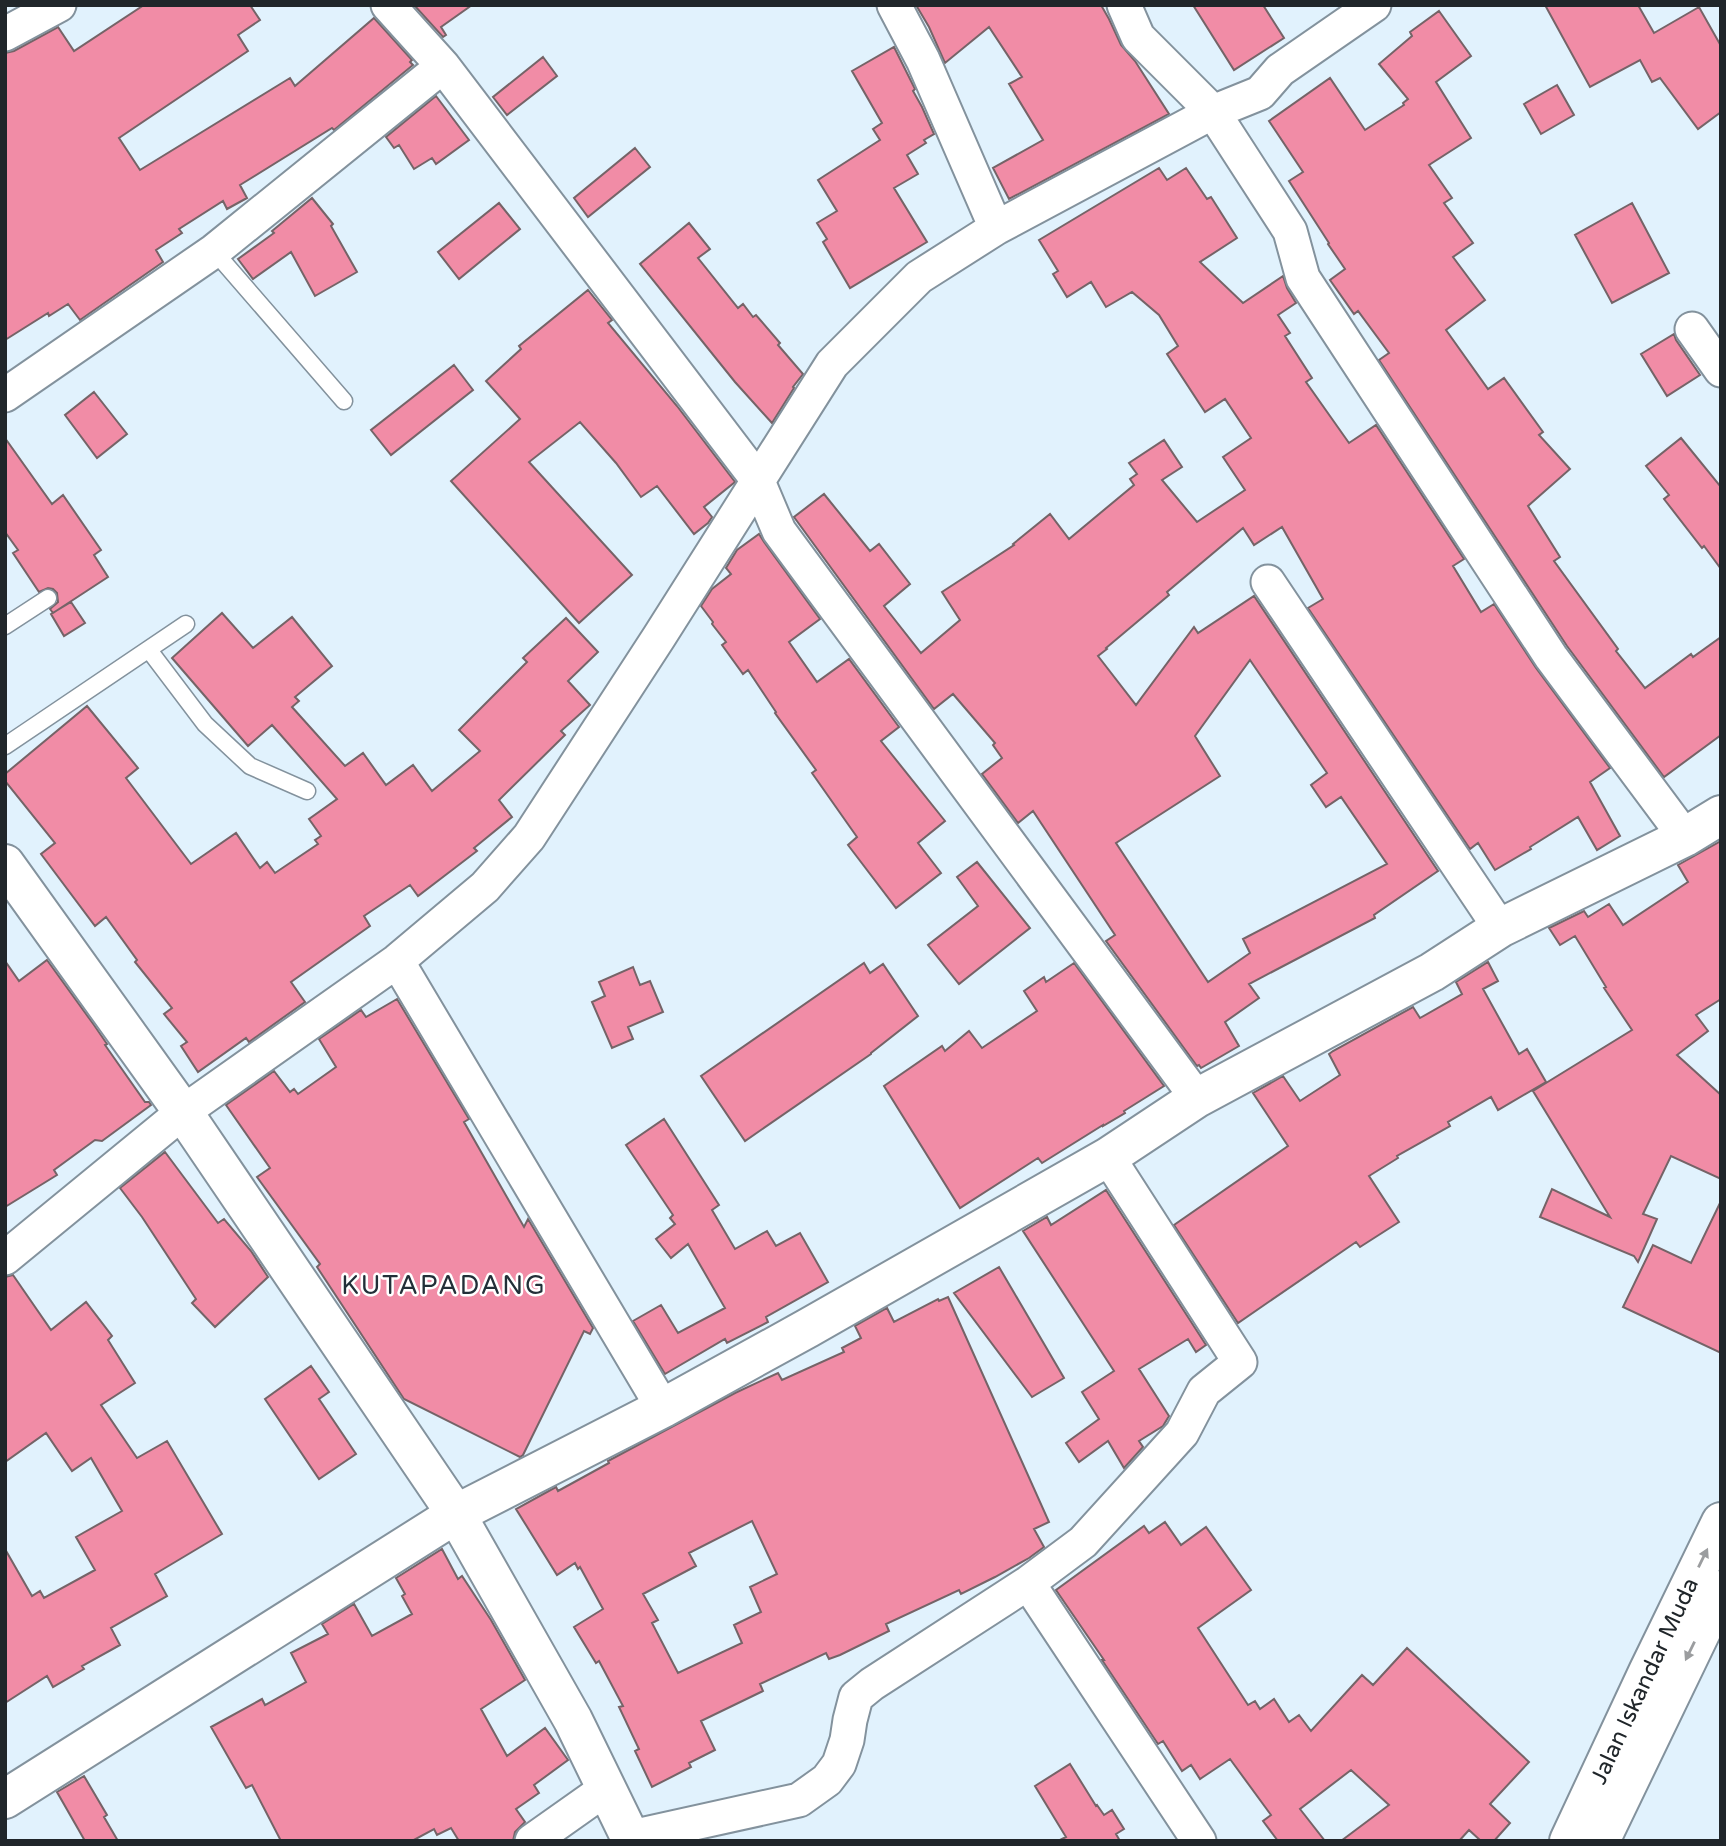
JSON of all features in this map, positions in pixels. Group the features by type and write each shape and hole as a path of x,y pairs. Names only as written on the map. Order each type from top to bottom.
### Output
{"main road":[{"path":"5,1799 456,1514 663,1408 808,1328 1108,1157 1197,1098 1432,972 1500,928 1685,837 1721,815"},
{"path":"5,864 183,1112 456,1514 573,1720 631,1839"},
{"name":"Jalan Iskandar Muda","path":"1569,1841 1721,1522"},
{"name":"Jalan Iskandar Muda","path":"1600,1841 1721,1590"}],"street":[{"path":"5,34 59,5"},
{"path":"388,5 443,66 757,479 779,531 1197,1098"},
{"path":"894,5 923,60 996,229"},
{"path":"1124,5 1138,37 1213,112 1290,231 1303,278 1551,657 1685,837"},
{"path":"5,1258 183,1112 397,961 485,887 529,837 832,364 919,277 996,229 1213,112 1260,93 1280,70 1374,5"},
{"path":"5,395 214,251 443,66"},
{"path":"1692,329 1721,370"},
{"path":"1268,582 1500,928"},
{"path":"397,961 663,1408"},
{"path":"631,1839 799,1800 827,1780 839,1764 856,1698 872,1684 1028,1583 1083,1542 1182,1433 1204,1391 1240,1362 1108,1157"},
{"path":"1028,1583 1199,1841"},
{"path":"532,1841 607,1788"}],"lane":[{"path":"214,251 344,401"},
{"path":"5,626 48,598"},
{"path":"5,746 186,624"},
{"path":"149,650 205,724 250,766 307,791"}],"building":[{"path":"144,5 250,5 260,20 238,35 248,51 119,138 140,170 290,78 295,86 374,18 412,60 410,62 413,65 334,130 332,128 240,185 247,198 227,209 223,201 179,229 182,233 156,250 163,262 80,320 68,304 49,316 48,313 5,340 5,53 14,51 58,27 74,51"},
{"path":"414,5 472,5 441,27 446,35 443,37"},
{"path":"916,5 1101,5 1121,45 1135,61 1169,114 1009,199 993,168 1043,140 1009,84 1022,77 989,27 945,63"},
{"path":"1193,5 1263,5 1284,38 1234,70"},
{"path":"1545,5 1638,5 1654,33 1699,7 1721,46 1721,112 1698,129 1660,78 1652,82 1640,60 1590,87"},
{"path":"1439,11 1471,56 1436,82 1471,138 1429,165 1452,198 1444,203 1473,243 1453,257 1485,300 1446,330 1488,389 1504,378 1543,432 1539,435 1570,469 1528,506 1560,557 1554,561 1645,688 1691,654 1693,657 1721,637 1721,735 1664,777 1567,646 1379,360 1389,353 1358,311 1354,314 1330,280 1345,269 1289,181 1303,172 1269,121 1330,78 1365,130 1404,105 1408,99 1379,64 1412,36 1410,32"},
{"path":"894,47 934,134 924,140 926,143 907,155 918,174 894,188 927,242 850,288 823,242 827,239 817,223 837,211 818,180 880,140 873,129 882,123 852,71"},
{"path":"543,57 557,76 507,115 493,97"},
{"path":"1557,85 1574,115 1541,134 1524,104"},
{"path":"436,96 469,140 436,164 432,158 414,169 399,145 394,148 386,137"},
{"path":"635,148 650,167 588,217 574,198"},
{"path":"1159,168 1167,180 1186,168 1207,199 1211,197 1237,238 1200,262 1243,303 1283,276 1296,303 1278,315 1290,333 1285,336 1312,378 1306,382 1349,443 1376,425 1464,559 1453,566 1481,612 1494,604 1536,668 1610,768 1590,782 1620,836 1597,850 1578,817 1495,870 1478,843 1470,849 1308,608 1323,599 1282,527 1254,545 1243,528 1167,592 1169,595 1098,656 1136,705 1194,627 1198,633 1254,596 1438,871 1374,915 1375,918 1249,984 1259,998 1225,1022 1239,1046 1201,1068 1106,941 1115,935 1033,811 1018,823 982,774 1002,758 993,745 995,743 953,694 934,709 794,517 824,494 870,551 879,544 910,584 884,606 921,653 960,620 942,592 1014,545 1050,514 1069,539 1134,485 1130,479 1137,474 1129,463 1164,440 1182,467 1162,480 1197,522 1245,490 1223,457 1251,438 1225,399 1205,412 1167,354 1178,346 1159,315 1132,292 1106,307 1091,282 1067,297 1053,274 1058,271 1039,240","holes":["1250,660 1327,773 1311,785 1326,807 1341,797 1387,864 1243,939 1250,953 1208,982 1116,843 1220,776 1195,736"]},
{"path":"312,198 333,224 331,226 357,272 315,296 291,252 253,279 238,259 274,233 272,231"},
{"path":"499,203 520,229 459,279 438,252"},
{"path":"1632,203 1669,273 1612,303 1575,235"},
{"path":"689,223 710,249 698,258 738,308 743,304 753,317 756,315 803,374 772,423 735,382 640,264"},
{"path":"588,290 612,320 608,323 677,406 735,482 704,507 712,517 694,534 657,486 641,497 580,422 529,462 632,575 579,623 451,481 520,419 486,381 521,349 519,346"},
{"path":"1674,334 1700,375 1667,396 1641,354"},
{"path":"454,365 473,390 391,455 371,430"},
{"path":"94,392 127,434 97,458 65,415"},
{"path":"5,438 52,504 63,495 101,550 94,555 108,577 53,613 50,609 58,602 57,593 48,588 39,592 13,553 18,550 5,532"},
{"path":"1681,438 1721,487 1721,569 1664,499 1669,495 1646,466"},
{"path":"759,534 820,619 789,642 817,682 849,659 899,727 881,741 945,821 918,843 941,873 896,908 848,845 857,837 812,773 816,770 748,670 743,674 722,645 726,642 701,606 712,589 731,574 726,568 737,550"},
{"path":"71,602 85,623 64,636 51,614"},
{"path":"222,613 253,648 292,617 332,666 295,697 299,701 292,707 345,766 363,753 386,785 413,765 432,791 480,751 459,730 527,662 523,658 566,618 598,652 568,681 590,705 561,731 565,735 499,800 512,817 474,848 477,851 418,896 410,885 364,916 370,926 291,982 305,1002 249,1042 246,1038 198,1072 181,1046 187,1042 164,1014 172,1008 135,962 137,960 106,917 95,926 41,854 55,843 5,781 5,774 87,706 138,768 126,778 191,864 236,833 260,868 267,862 275,873 318,844 315,840 321,836 309,819 337,799 272,725 248,746 172,658"},
{"path":"1721,841 1721,999 1696,1015 1708,1031 1677,1055 1721,1095 1721,1179 1671,1156 1643,1214 1657,1219 1638,1262 1634,1256 1540,1217 1552,1189 1610,1217 1533,1091 1632,1030 1604,988 1606,987 1575,936 1560,945 1549,928 1584,911 1588,917 1609,904 1623,925 1688,882 1678,865"},
{"path":"977,862 1030,928 959,984 928,945 978,906 957,877"},
{"path":"47,960 145,1102 151,1105 102,1141 95,1140 54,1170 57,1175 5,1207 5,961 19,981"},
{"path":"1488,962 1498,981 1483,989 1519,1054 1527,1049 1546,1082 1498,1110 1491,1097 1448,1122 1450,1126 1397,1156 1398,1158 1369,1176 1399,1222 1360,1247 1356,1242 1238,1323 1174,1225 1288,1146 1253,1093 1283,1076 1300,1101 1340,1075 1329,1054 1333,1051 1413,1007 1420,1018 1462,994 1456,982"},
{"path":"864,963 870,973 883,964 918,1016 871,1054 745,1141 701,1076"},
{"path":"1074,963 1164,1086 1042,1163 1038,1158 960,1208 884,1086 942,1046 945,1051 969,1031 982,1048 1037,1011 1024,991 1044,977 1046,982"},
{"path":"633,967 640,985 650,981 663,1012 628,1027 633,1039 612,1048 592,1002 605,996 599,982"},
{"path":"397,999 469,1119 464,1122 524,1227 528,1219 593,1328 590,1334 584,1331 520,1457 404,1399 317,1267 320,1264 257,1177 270,1168 226,1105 274,1071 290,1092 294,1089 298,1094 336,1067 319,1039 361,1010 366,1017"},
{"path":"664,1119 719,1205 712,1210 735,1249 767,1231 776,1246 800,1233 828,1282 766,1317 768,1322 727,1343 725,1339 665,1374 633,1321 661,1305 678,1333 725,1308 688,1244 671,1258 656,1239 675,1224 670,1218 673,1215 626,1145"},
{"path":"165,1152 218,1223 224,1219 251,1251 268,1277 215,1327 192,1303 196,1299 120,1188"},
{"path":"1106,1190 1206,1345 1196,1352 1188,1339 1139,1369 1169,1416 1163,1426 1139,1441 1143,1447 1124,1468 1108,1441 1079,1462 1066,1443 1099,1419 1082,1392 1114,1371 1023,1231 1047,1217 1051,1225"},
{"path":"1721,1201 1721,1353 1623,1307 1653,1245 1691,1263"},
{"path":"999,1267 1064,1378 1032,1397 954,1293"},
{"path":"13,1275 51,1330 86,1302 112,1336 108,1340 135,1383 101,1405 137,1458 167,1441 222,1534 155,1574 167,1596 111,1628 120,1645 82,1666 84,1669 53,1687 47,1676 5,1703 5,1549 32,1596 40,1591 44,1598 95,1570 76,1537 122,1511 91,1458 72,1471 46,1433 5,1462 5,1277"},
{"path":"948,1297 1049,1522 1034,1529 1044,1547 1029,1558 961,1594 959,1590 886,1624 889,1631 840,1655 829,1659 826,1653 760,1684 763,1691 701,1721 715,1750 689,1763 691,1767 652,1787 635,1751 639,1749 619,1707 623,1706 599,1661 596,1663 574,1627 603,1609 580,1567 578,1569 575,1563 557,1575 516,1509 556,1487 558,1491 735,1393 778,1373 782,1380 844,1352 842,1348 861,1338 855,1326 887,1308 894,1322 938,1299 939,1301","holes":["752,1521 777,1574 750,1587 761,1612 734,1625 742,1643 678,1673 652,1623 658,1620 643,1594 696,1566 689,1553"]},
{"path":"311,1366 329,1392 319,1399 356,1454 319,1479 265,1399"},
{"path":"1165,1522 1181,1545 1206,1527 1251,1590 1198,1628 1248,1705 1255,1701 1260,1709 1274,1699 1289,1722 1299,1715 1311,1731 1362,1675 1373,1685 1407,1648 1529,1762 1490,1804 1510,1823 1494,1841 1481,1841 1469,1830 1459,1841 1341,1841 1389,1805 1351,1770 1300,1809 1325,1841 1278,1841 1263,1821 1271,1815 1230,1759 1200,1779 1191,1765 1182,1771 1163,1741 1158,1744 1056,1590 1144,1526 1149,1533"},
{"path":"442,1549 458,1579 462,1576 491,1620 525,1680 481,1709 507,1756 545,1728 568,1760 534,1785 539,1793 516,1809 525,1822 515,1832 513,1841 459,1841 451,1828 437,1835 434,1829 412,1841 281,1841 252,1785 246,1788 211,1727 262,1699 265,1705 306,1682 291,1653 328,1634 322,1624 354,1604 372,1636 412,1614 396,1578"},
{"path":"1070,1764 1104,1815 1112,1810 1124,1829 1116,1834 1120,1841 1058,1841 1066,1837 1035,1786"},
{"path":"84,1776 107,1815 104,1817 118,1841 85,1841 57,1792"}],"district":[{"name":"KUTAPADANG","path":"444,1285"}]}
